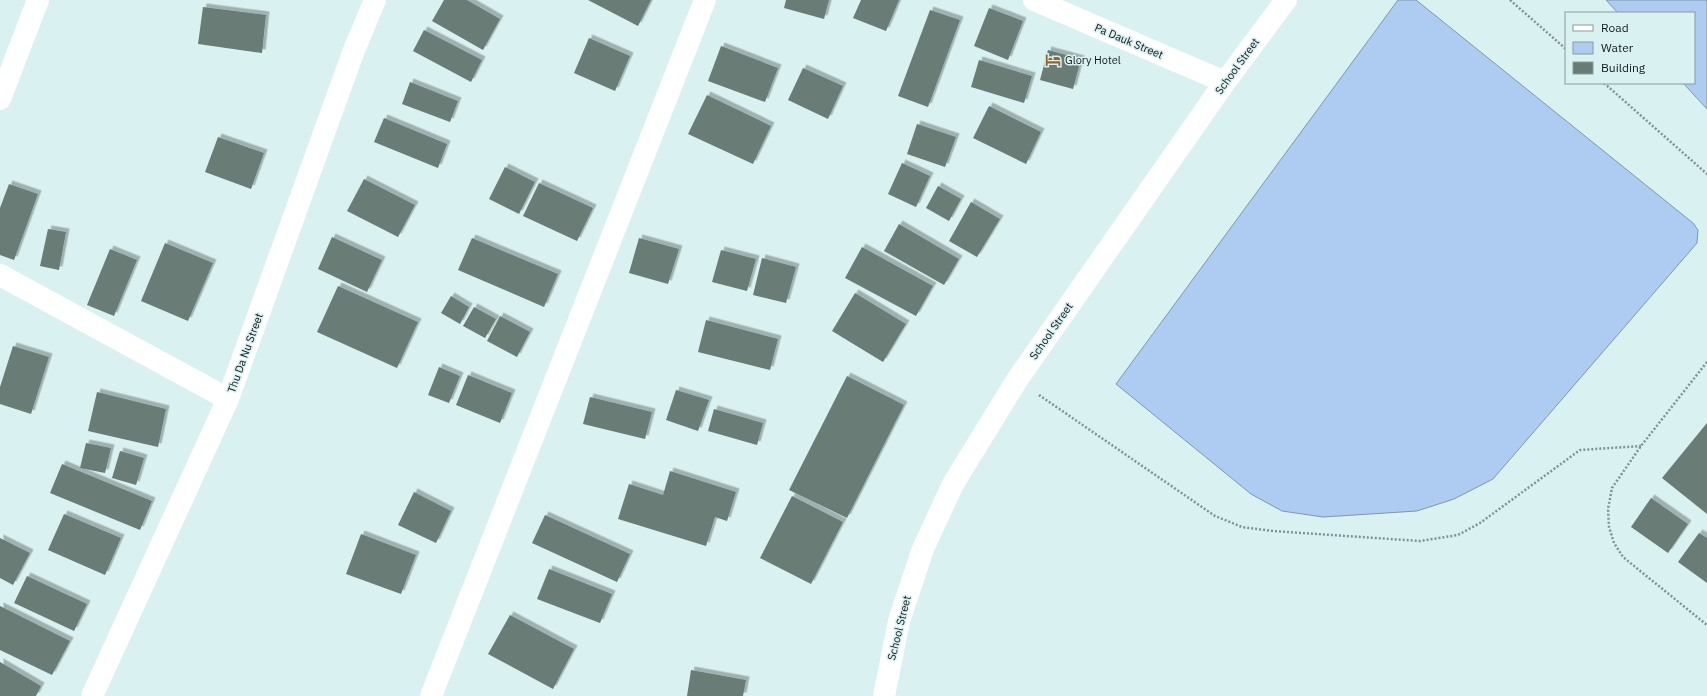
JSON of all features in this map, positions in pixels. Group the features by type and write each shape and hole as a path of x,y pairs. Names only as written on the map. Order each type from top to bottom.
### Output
{"street":[{"path":"0,99 38,0"},
{"name":"Thu Da Nu Street","path":"92,696 228,400 354,50 375,0"},
{"path":"431,696 705,0"},
{"name":"Pa Dauk Street","path":"1034,0 1225,82"},
{"name":"School Street","path":"884,696 899,620 923,549 953,484 1017,380 1225,82 1286,0"},
{"path":"0,275 228,400"}],"path":[{"path":"1510,0 1565,48"},
{"path":"1605,84 1707,174"},
{"path":"1707,362 1641,446 1612,488 1608,509 1609,527 1614,543 1623,557 1707,626"},
{"path":"1017,380 1215,516 1242,527 1273,531 1420,541 1458,534 1480,523 1580,450 1641,446"}],"water":[{"path":"1398,0 1416,0 1693,223 1698,230 1697,243 1493,479 1454,499 1417,511 1323,517 1282,511 1251,494 1116,384"},
{"path":"1606,0 1707,0 1707,109 1684,84 1695,84 1695,12 1617,12"}],"building":[{"path":"444,0 467,0 500,19 483,50 432,21"},
{"path":"588,0 651,0 638,26"},
{"path":"786,0 829,0 824,19 784,8"},
{"path":"861,0 899,0 886,31 853,18"},
{"path":"203,7 266,15 262,53 198,44"},
{"path":"989,8 1023,21 1008,60 974,46"},
{"path":"930,10 960,20 928,107 898,96"},
{"path":"424,30 482,60 471,82 413,51"},
{"path":"589,38 630,56 615,91 574,73"},
{"path":"721,46 778,68 765,102 708,81"},
{"path":"1048,50 1081,59 1073,89 1040,80"},
{"path":"979,60 1032,76 1024,103 971,87"},
{"path":"803,68 843,86 828,119 788,100"},
{"path":"410,82 458,101 450,122 402,104"},
{"path":"707,95 771,126 753,164 688,134"},
{"path":"989,106 1041,132 1026,164 973,138"},
{"path":"384,118 447,144 438,168 374,142"},
{"path":"917,124 956,137 945,167 907,154"},
{"path":"218,137 264,153 251,189 205,172"},
{"path":"902,163 930,176 916,207 888,194"},
{"path":"505,167 535,182 519,214 489,199"},
{"path":"364,179 415,205 398,237 347,211"},
{"path":"539,183 593,208 577,241 523,216"},
{"path":"9,184 38,194 14,260 0,255 0,208"},
{"path":"938,186 961,199 949,221 926,208"},
{"path":"971,202 1000,219 977,257 949,241"},
{"path":"899,224 959,259 944,285 884,251"},
{"path":"48,229 66,232 59,270 40,266"},
{"path":"332,237 382,260 367,292 318,269"},
{"path":"472,238 558,274 544,307 458,270"},
{"path":"639,238 679,249 668,284 629,273"},
{"path":"165,243 213,263 188,321 141,301"},
{"path":"862,247 933,286 916,316 845,278"},
{"path":"110,249 137,260 114,316 87,305"},
{"path":"721,250 756,259 747,291 712,282"},
{"path":"762,258 796,267 786,303 753,295"},
{"path":"338,286 418,322 397,368 317,332"},
{"path":"855,293 906,324 883,362 832,331"},
{"path":"451,296 469,307 460,324 441,313"},
{"path":"474,307 496,319 485,338 463,326"},
{"path":"500,316 530,332 517,357 487,341"},
{"path":"706,320 778,339 770,370 698,352"},
{"path":"13,346 49,357 31,414 0,404 0,387"},
{"path":"439,367 460,376 449,403 428,395"},
{"path":"468,375 512,393 500,423 456,405"},
{"path":"847,376 904,405 847,518 789,490"},
{"path":"676,390 709,400 698,431 666,420"},
{"path":"97,392 166,409 158,447 88,431"},
{"path":"590,397 652,412 645,439 583,424"},
{"path":"714,409 763,423 757,445 708,431"},
{"path":"1707,423 1707,514 1662,478"},
{"path":"86,443 111,448 105,473 80,468"},
{"path":"120,451 144,458 136,485 112,478"},
{"path":"62,464 152,501 140,530 50,493"},
{"path":"670,471 736,492 727,521 715,517 706,546 618,519 629,484 663,495"},
{"path":"414,492 451,511 436,543 398,525"},
{"path":"792,496 843,522 811,584 760,558"},
{"path":"1651,498 1688,524 1668,553 1631,527"},
{"path":"64,514 121,538 105,575 48,550"},
{"path":"545,515 630,554 617,582 532,543"},
{"path":"1699,533 1707,538 1707,583 1678,562"},
{"path":"361,534 416,555 401,594 346,574"},
{"path":"0,538 30,553 13,585 0,578"},
{"path":"549,569 612,594 600,623 537,599"},
{"path":"27,576 87,604 74,631 14,603"},
{"path":"0,606 70,641 52,675 0,650"},
{"path":"510,615 574,649 553,689 488,654"},
{"path":"0,662 41,686 36,696 0,696"},
{"path":"691,670 746,680 743,696 687,696"}],"place":[{"name":"Glory Hotel","path":"1053,60"}]}
